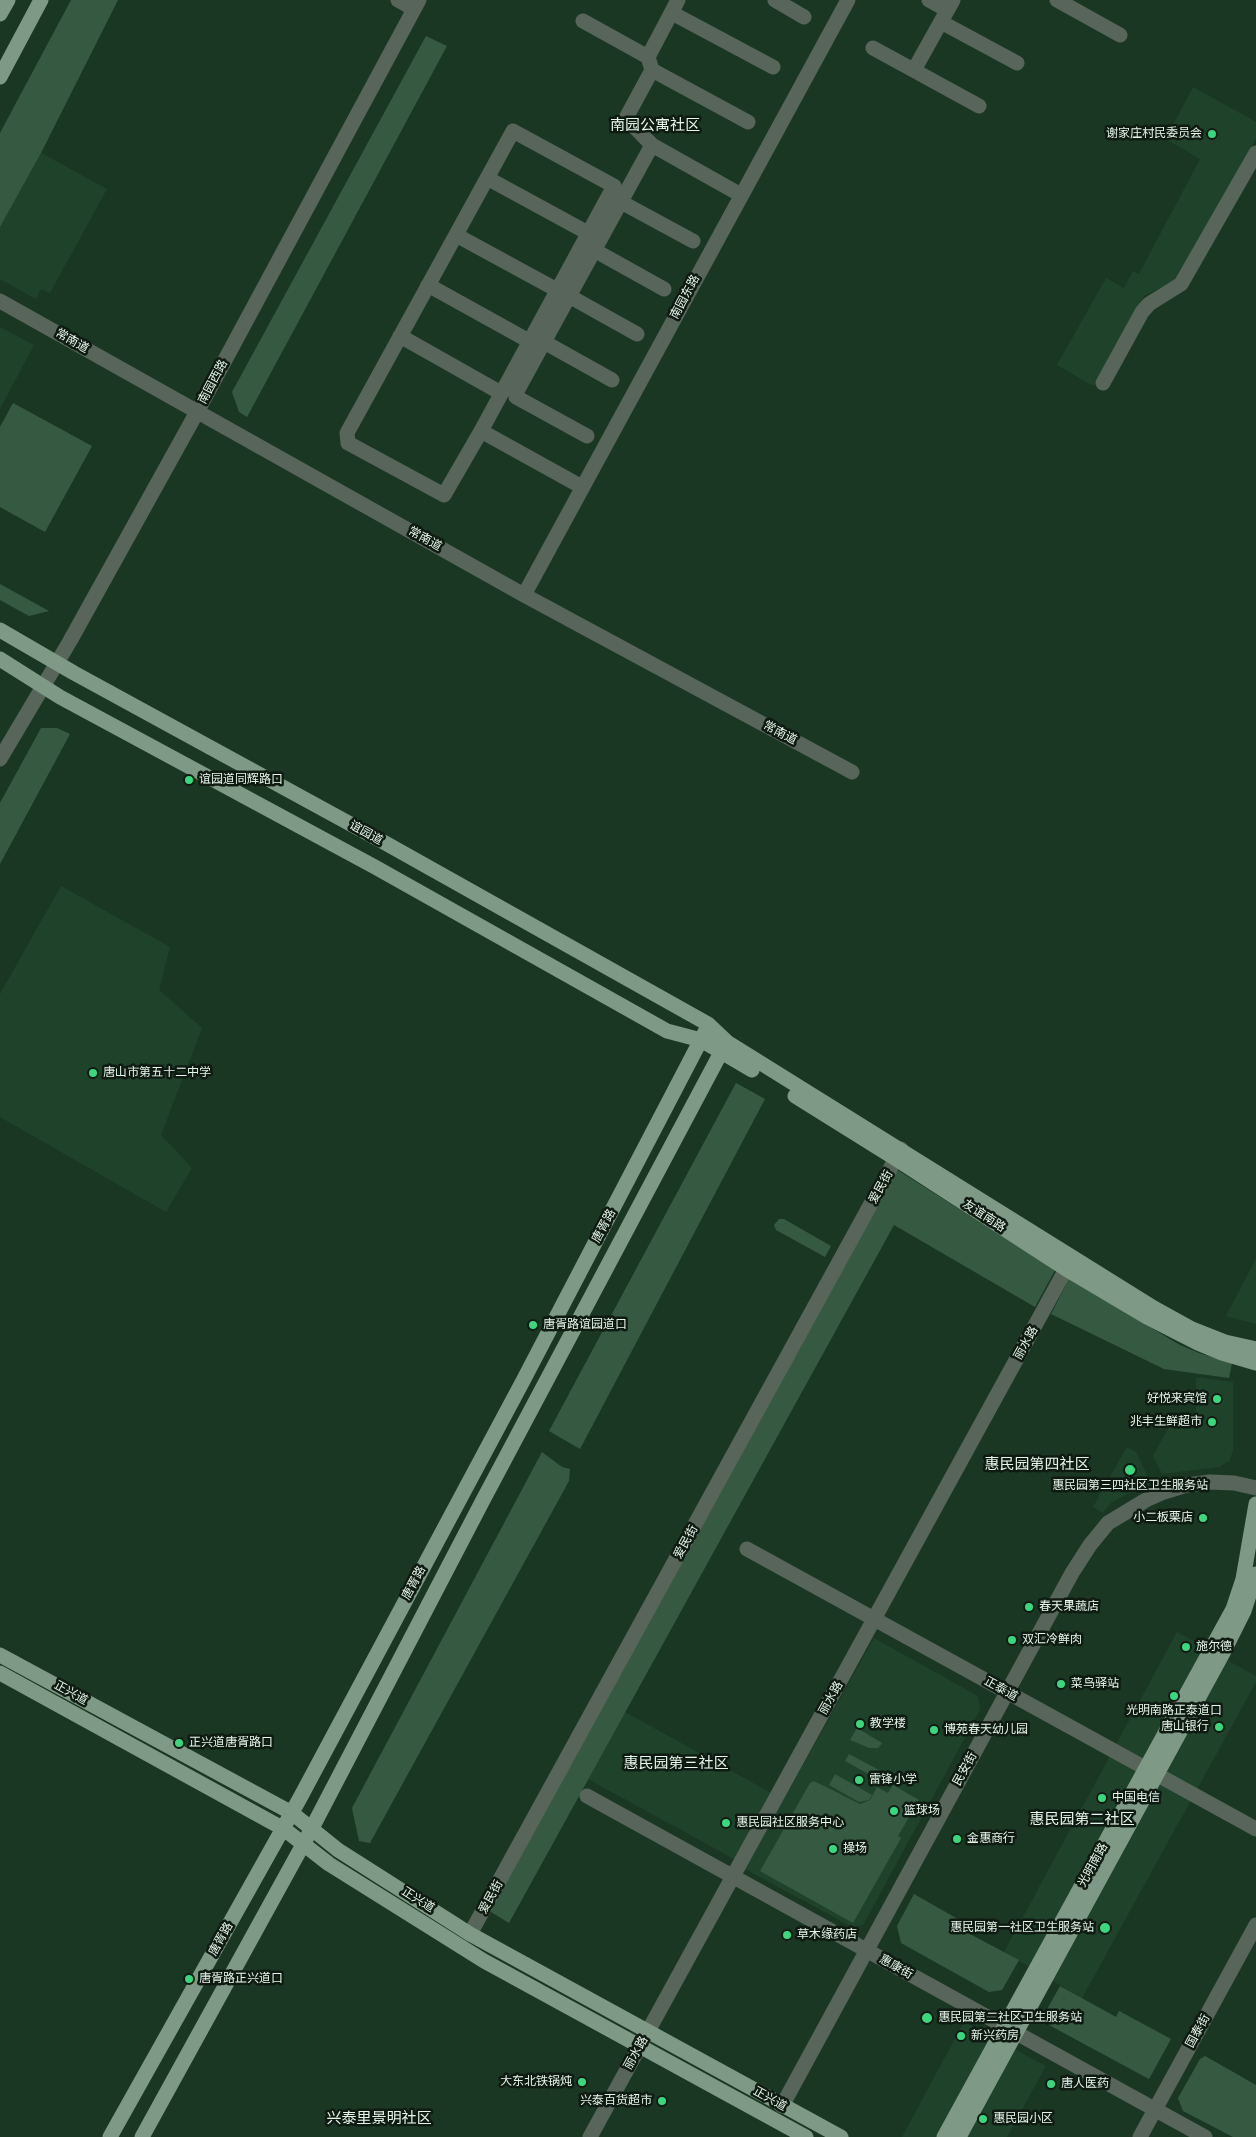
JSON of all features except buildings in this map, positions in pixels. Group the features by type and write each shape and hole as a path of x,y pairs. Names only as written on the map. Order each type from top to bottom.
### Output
{"main road":[{"path":"0,14 8,0"},
{"path":"0,76 41,0"},
{"name":"谊园道","path":"0,630 708,1024 724,1047"},
{"name":"谊园道","path":"0,659 60,697 375,867 667,1031 724,1047"},
{"name":"唐胥路","path":"110,2137 284,1829 524,1379 708,1024"},
{"name":"唐胥路","path":"142,2137 311,1830 724,1047"},
{"name":"友谊南路","path":"724,1047 899,1154 1147,1317 1222,1353 1256,1362"},
{"name":"友谊南路","path":"1069,1264 1192,1328 1225,1342 1256,1349"},
{"name":"光明南路","path":"1152,1772 1233,1608 1244,1579 1256,1504"},
{"name":"光明南路","path":"944,2137 1010,2030 1152,1772 1240,1620 1256,1574"},
{"name":"正兴道","path":"0,1655 292,1813 338,1850 470,1934 841,2137"},
{"name":"正兴道","path":"0,1673 284,1829 329,1864 484,1961 806,2137"},
{"name":"光明南路","path":"959,2137 1010,2030"}],"street":[{"path":"398,0 416,4"},
{"path":"774,0 804,16"},
{"name":"南园东路","path":"524,595 848,0"},
{"path":"929,0 947,10 1017,63"},
{"path":"1057,0 1120,35"},
{"path":"741,195 652,145 626,118 677,3 773,67"},
{"name":"南园西路","path":"0,759 57,663 197,412 416,4"},
{"path":"914,70 947,10"},
{"path":"583,21 748,122"},
{"path":"873,48 979,106"},
{"path":"563,293 588,233 614,186 513,131 347,433 348,442 444,495 501,393 536,341 563,293 594,250 652,145"},
{"path":"1103,383 1142,312 1149,304 1181,284 1256,154"},
{"path":"487,178 588,233"},
{"path":"621,202 693,241"},
{"path":"456,235 637,334"},
{"path":"594,250 664,289"},
{"path":"428,285 612,380"},
{"name":"常南道","path":"0,301 524,595 852,772"},
{"path":"400,336 501,393"},
{"path":"536,341 516,397 587,436"},
{"path":"481,431 582,487"},
{"name":"爱民街","path":"470,1934 507,1853 899,1154"},
{"name":"丽水路","path":"590,2137 1069,1264"},
{"name":"民安街","path":"782,2106 1072,1573 1090,1545 1108,1524 1146,1500 1164,1492 1187,1485 1210,1482 1234,1483 1256,1488"},
{"name":"正泰道","path":"746,1549 1256,1829"},
{"name":"惠康街","path":"587,1796 1205,2137"},
{"name":"国泰街","path":"1140,2137 1256,1926"}],"shaded area":[{"path":"71,0 118,0 41,153 0,227 0,133"},
{"path":"426,36 447,46 247,417 239,412 232,392"},
{"path":"1193,87 1256,122 1256,139 1182,272 1177,279 1144,296 1093,386 1057,365 1106,278 1124,288 1133,271 1139,274 1200,159 1166,139"},
{"path":"41,153 107,189 50,293 41,289 36,299 0,279 0,227"},
{"path":"0,327 34,345 0,409"},
{"path":"13,403 92,446 45,532 0,507 0,427"},
{"path":"0,584 49,611 29,616 0,600"},
{"path":"41,728 57,728 70,734 0,864 0,803"},
{"name":"唐山市第五十二中学","path":"61,886 170,947 159,990 202,1028 161,1135 192,1168 166,1212 0,1117 0,994"},
{"path":"736,1083 765,1099 580,1449 549,1431"},
{"path":"896,1169 1055,1270 1035,1307 894,1225 509,1923 491,1912 498,1892"},
{"path":"779,1219 784,1219 831,1246 825,1257 776,1230 774,1225"},
{"path":"1256,1259 1256,1324 1226,1316"},
{"path":"1069,1279 1180,1345 1232,1363 1229,1378 1164,1369 1051,1314"},
{"path":"1196,1377 1233,1382 1233,1451 1229,1461 1219,1467 1162,1474 1153,1456 1176,1415 1189,1422 1196,1411"},
{"name":"惠民园第三四社区卫生服务站","path":"1127,1447 1136,1452 1150,1481 1111,1503 1103,1513 1093,1507"},
{"path":"542,1452 562,1467 570,1469 569,1481 370,1843 359,1841 352,1808"},
{"path":"1177,1632 1256,1676 1256,1682 1082,1998 1004,1952"},
{"name":"雷锋小学","path":"874,1638 978,1696 980,1710 863,1925 852,1927 745,1869"},
{"path":"625,1712 771,1793 736,1860 588,1779"},
{"path":"857,1728 882,1743 880,1746 878,1748 869,1748 850,1740"},
{"path":"849,1754 879,1770 881,1781 845,1761"},
{"path":"835,1774 872,1795 869,1800 859,1802 829,1785"},
{"name":"操场","path":"814,1781 860,1804 870,1800 877,1787 888,1793 893,1785 919,1800 898,1836 901,1838 853,1923 760,1871 810,1783"},
{"path":"914,1894 970,1926 966,1932 1019,1960 1002,1990 989,1992 901,1943 897,1926"},
{"path":"1060,1986 1116,2017 1119,2011 1171,2039 1149,2079 1049,2025 1045,2013"},
{"path":"964,2022 1046,2066 1007,2137 902,2137"},
{"path":"1205,2056 1256,2085 1256,2137 1233,2137 1183,2111 1178,2098 1200,2059"}],"place":[{"name":"谢家庄村民委员会","path":"1212,134"},
{"name":"谊园道同辉路口","path":"189,780"},
{"name":"唐山市第五十二中学","path":"93,1073"},
{"name":"唐胥路谊园道口","path":"533,1325"},
{"name":"好悦来宾馆","path":"1217,1399"},
{"name":"兆丰生鲜超市","path":"1212,1422"},
{"name":"惠民园第三四社区卫生服务站","path":"1130,1470"},
{"name":"小二板栗店","path":"1203,1518"},
{"name":"春天果蔬店","path":"1029,1607"},
{"name":"双汇冷鲜肉","path":"1012,1640"},
{"name":"施尔德","path":"1186,1647"},
{"name":"菜鸟驿站","path":"1061,1684"},
{"name":"光明南路正泰道口","path":"1174,1696"},
{"name":"教学楼","path":"860,1724"},
{"name":"唐山银行","path":"1219,1727"},
{"name":"博苑春天幼儿园","path":"934,1730"},
{"name":"正兴道唐胥路口","path":"179,1743"},
{"name":"雷锋小学","path":"859,1780"},
{"name":"中国电信","path":"1102,1798"},
{"name":"篮球场","path":"894,1811"},
{"name":"惠民园社区服务中心","path":"726,1823"},
{"name":"金惠商行","path":"957,1839"},
{"name":"操场","path":"833,1849"},
{"name":"惠民园第一社区卫生服务站","path":"1105,1928"},
{"name":"草木缘药店","path":"787,1935"},
{"name":"唐胥路正兴道口","path":"189,1979"},
{"name":"惠民园第二社区卫生服务站","path":"927,2018"},
{"name":"新兴药房","path":"961,2036"},
{"name":"大东北铁锅炖","path":"582,2082"},
{"name":"唐人医药","path":"1051,2084"},
{"name":"兴泰百货超市","path":"662,2101"},
{"name":"惠民园小区","path":"983,2119"}],"district":[{"name":"南园公寓社区","path":"655,126"},
{"name":"惠民园第四社区","path":"1037,1465"},
{"name":"惠民园第三社区","path":"676,1764"},
{"name":"惠民园第二社区","path":"1082,1820"},
{"name":"兴泰里景明社区","path":"379,2119"}]}
